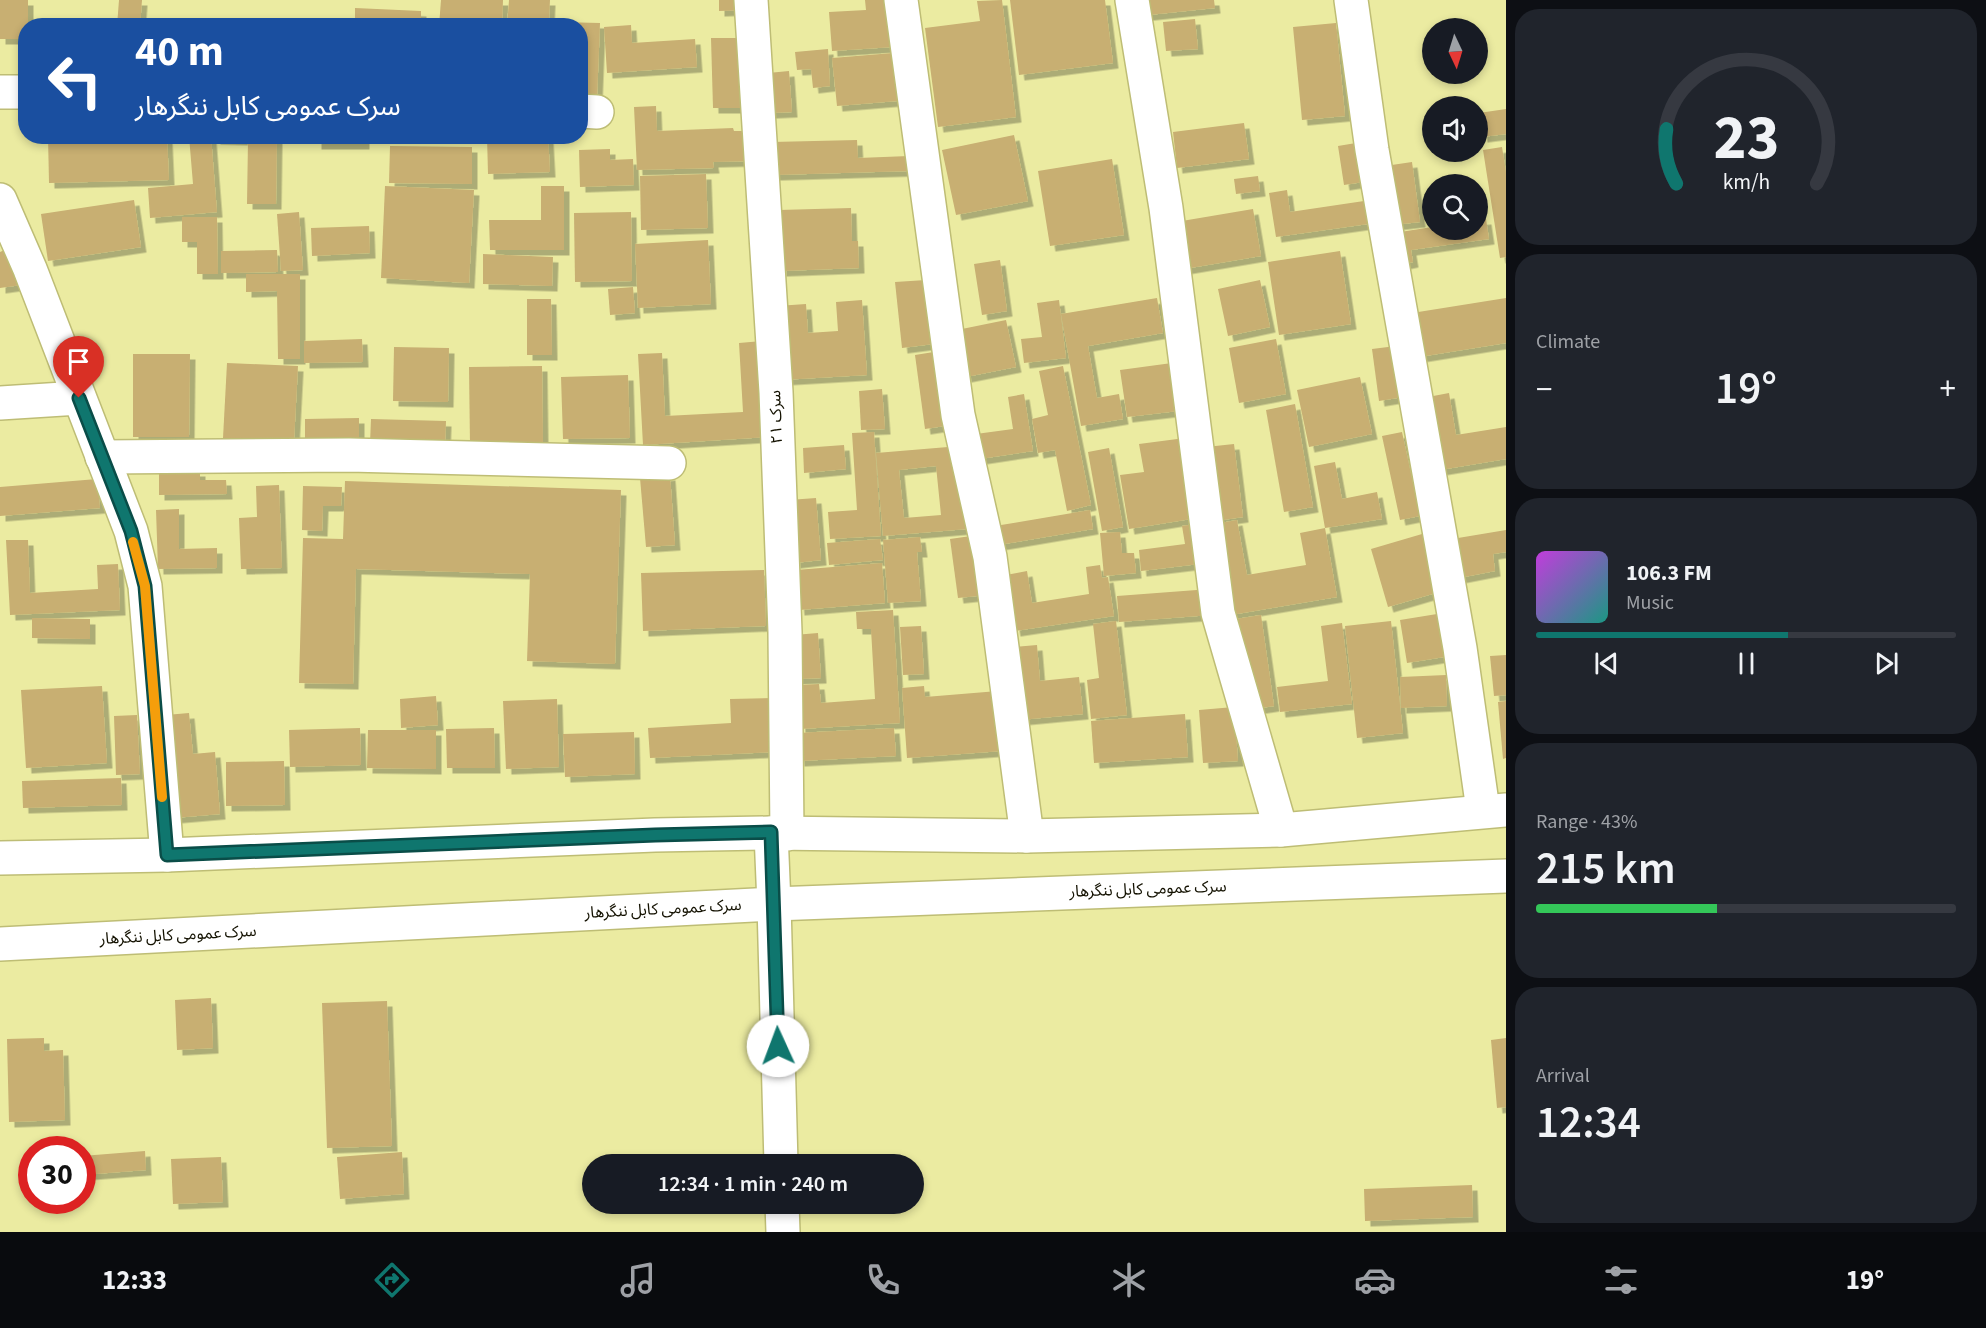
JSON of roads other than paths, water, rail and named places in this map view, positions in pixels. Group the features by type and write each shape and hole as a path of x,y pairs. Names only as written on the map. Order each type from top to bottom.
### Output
{"main road":[{"name":"سرک ۲۱","path":"751,0 777,416 785,632 779,833 774,904 781,1154"},
{"path":"901,0 958,415 990,557 1027,836"},
{"path":"1132,0 1166,208 1218,613 1281,830"},
{"path":"0,858 167,855 655,835 779,833 1027,836 1281,830 1494,810 1461,648 1374,161 1351,0"},
{"path":"0,92 18,92"},
{"path":"0,200 30,269 131,531 145,586 167,855"},
{"path":"0,403 79,398"},
{"path":"102,457 349,455 669,463"},
{"name":"سرک عمومی کابل ننگرهار","path":"0,944 774,904 1506,876"},
{"path":"782,1214 783,1232"}]}
